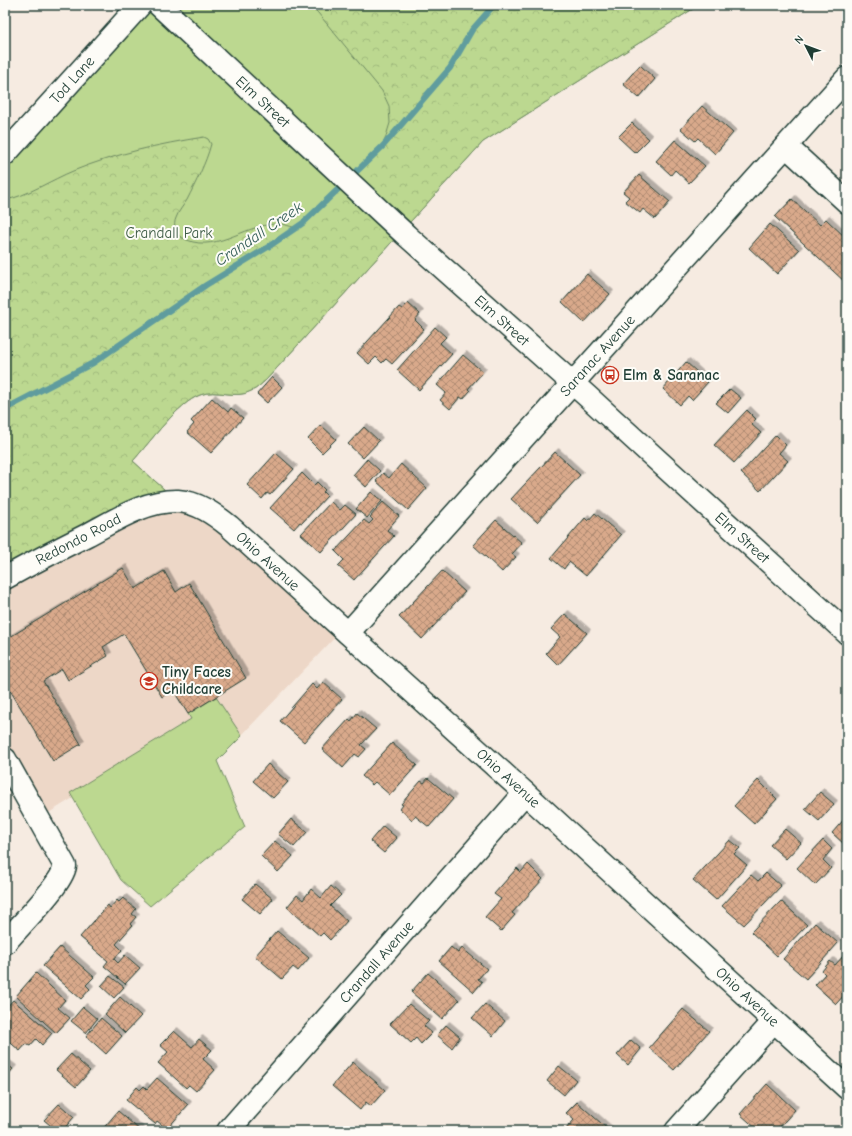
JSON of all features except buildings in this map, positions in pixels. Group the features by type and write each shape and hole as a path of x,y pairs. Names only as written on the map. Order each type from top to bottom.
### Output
{"street":[{"name":"Tod Lane","path":"5,154 140,5"},
{"name":"Elm Street","path":"159,5 407,236 572,383 847,634"},
{"name":"Saranac Avenue","path":"348,633 847,78"},
{"path":"786,146 847,202"},
{"name":"Ohio Avenue","path":"153,504 177,501 195,504 229,526 525,793 847,1088"},
{"name":"Redondo Road","path":"5,578 132,512 153,504"},
{"path":"5,759 65,866 64,873 55,886 5,943"},
{"name":"Crandall Avenue","path":"228,1131 525,793"},
{"path":"676,1131 774,1021"}],"shaded area":[{"name":"Tiny Faces Childcare","path":"195,504 343,629 217,761 245,827 150,906 121,880 73,798 39,819 5,759 5,578 136,510"}],"green space":[{"name":"Crandall Park","path":"140,5 308,5 306,7 325,5 699,5 483,142 266,380 257,388 239,394 206,393 192,399 174,414 133,461 177,501 5,578 5,154"},
{"name":"Crandall Park","path":"308,5 699,5 483,142 266,380 257,388 239,394 206,393 192,399 174,414 133,461 177,501 5,578 5,200 30,192 65,174 89,165 154,146 204,137 208,139 211,144 197,179 175,221 176,231 181,237 193,242 205,243 216,242 251,229 275,224 296,228 383,146 390,123 389,106 382,91 318,13 311,6 305,8"},
{"path":"216,697 242,736 217,761 245,827 150,906 121,880 70,793 191,719 188,714"}],"waterway":[{"name":"Crandall Creek","path":"5,409 93,363 206,285 268,247 303,223 383,146 450,68 472,30 494,5"}],"place":[{"name":"Elm & Saranac","path":"610,375"},
{"name":"Tiny Faces Childcare","path":"149,681"}]}
